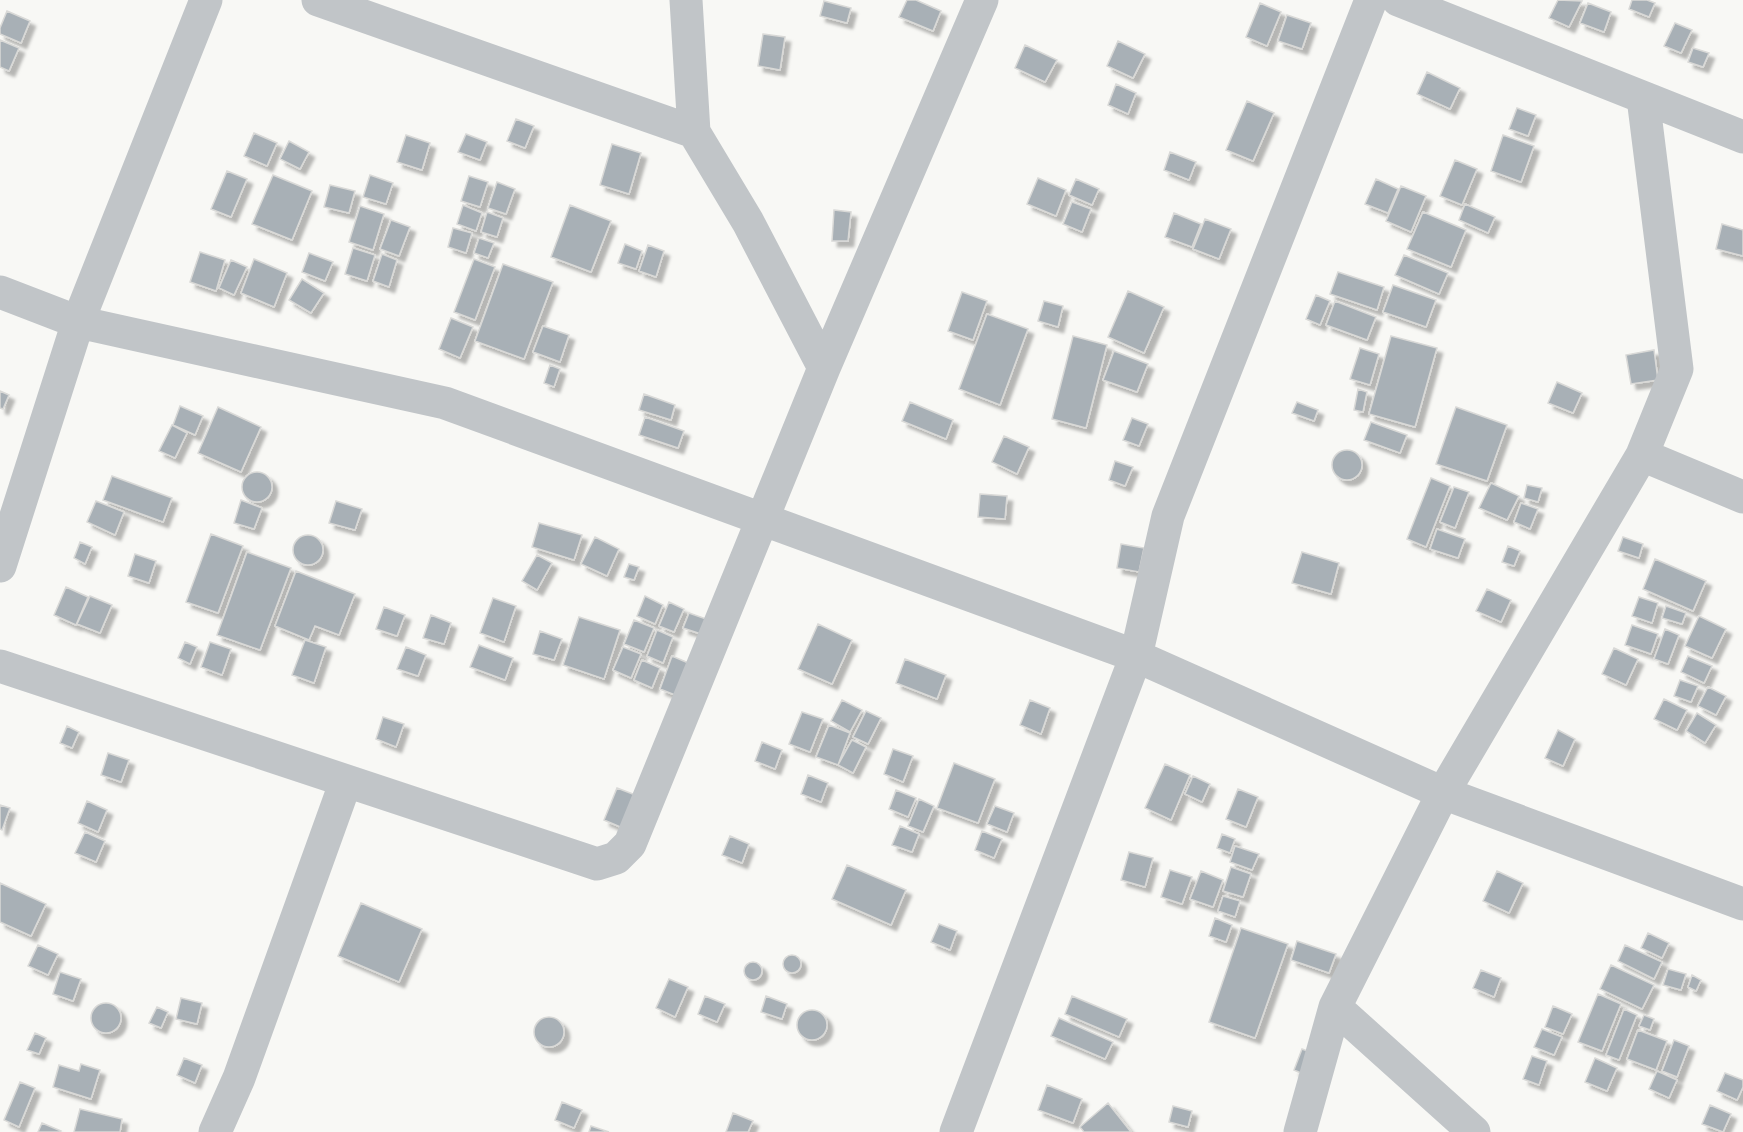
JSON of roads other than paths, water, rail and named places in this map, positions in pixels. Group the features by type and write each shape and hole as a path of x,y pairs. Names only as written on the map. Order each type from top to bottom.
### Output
{"street":[{"path":"0,566 78,322 206,0"},
{"path":"318,0 694,132"},
{"path":"686,0 694,132 748,222 825,368"},
{"path":"0,666 597,864 616,858 630,844 825,368 982,0"},
{"path":"956,1132 1136,656 1168,516 1371,0"},
{"path":"1398,0 1743,137"},
{"path":"1300,1132 1335,1007 1443,794 1642,455 1677,369 1643,98"},
{"path":"0,292 78,322 445,403 1136,656 1443,794 1743,904"},
{"path":"1642,455 1743,497"},
{"path":"215,1132 239,1078 346,781"},
{"path":"1335,1007 1474,1132"}]}
